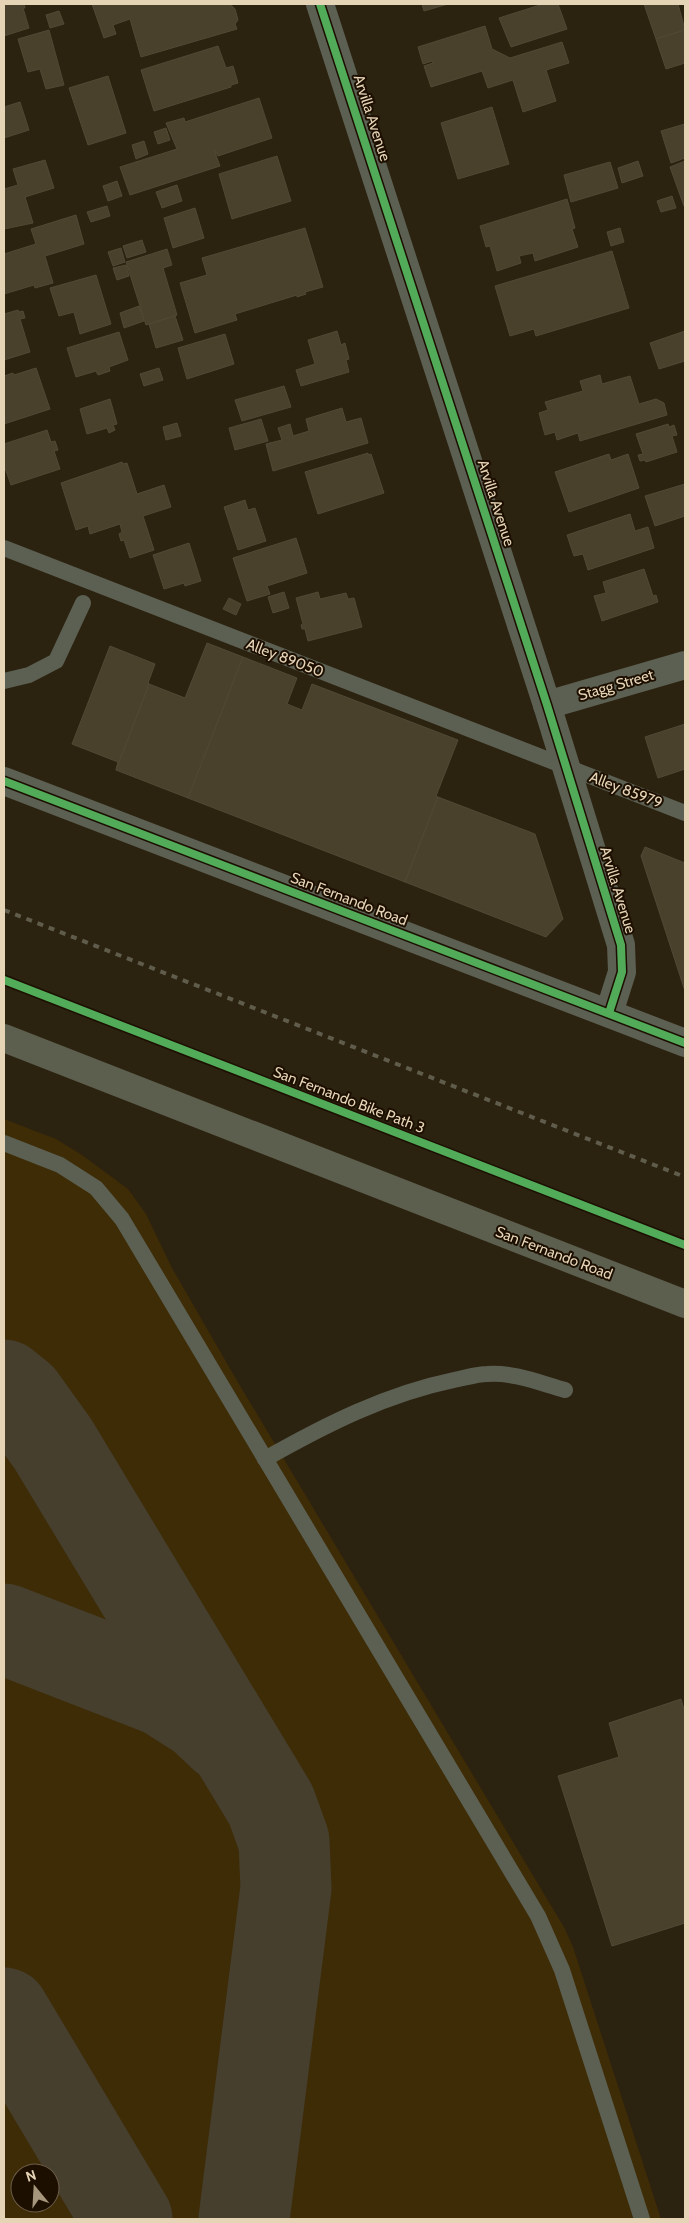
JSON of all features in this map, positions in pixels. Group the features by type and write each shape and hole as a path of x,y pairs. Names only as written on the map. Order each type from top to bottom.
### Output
{"main road":[{"name":"San Fernando Road","path":"4,1038 685,1304"}],"street":[{"name":"Arvilla Avenue","path":"320,4 547,705 621,945 622,972 609,1013"},
{"name":"Stagg Street","path":"547,705 685,665"},
{"name":"San Fernando Road","path":"4,781 685,1043"}],"lane":[{"name":"Alley 89050","path":"4,548 566,767"},
{"path":"4,681 29,675 56,661 83,603"},
{"name":"Alley 85979","path":"566,767 685,813"},
{"path":"4,1143 60,1165 96,1188 122,1219 550,1939 565,1978 642,2219"},
{"path":"265,1459 355,1411 430,1385 487,1374 521,1377 565,1390"}],"shaded area":[{"path":"4,1119 56,1139 82,1155 128,1189 146,1214 172,1268 236,1379 565,1929 573,1947 661,2219 4,2219"}],"building":[{"path":"4,4 24,4 25,8 23,8 29,28 4,36"},
{"path":"92,4 230,4 235,9 238,20 235,24 237,29 141,57 130,19 113,25 116,34 104,38"},
{"path":"422,4 448,4 424,11"},
{"path":"543,4 558,4 567,29 511,47 499,18"},
{"path":"644,4 678,4 685,30 656,39"},
{"path":"59,11 64,24 50,28 46,15"},
{"path":"485,26 492,49 510,58 562,42 569,63 546,70 556,101 523,112 513,80 488,88 482,71 431,87 424,66 433,63 432,61 423,64 418,47"},
{"path":"49,30 64,85 46,89 40,69 28,72 18,39"},
{"path":"685,30 685,63 666,69 656,39"},
{"path":"218,46 226,68 233,66 238,83 231,85 231,87 154,111 141,70"},
{"path":"108,76 126,133 88,145 69,88"},
{"path":"259,98 272,138 218,156 214,150 220,166 130,195 120,167 177,149 166,123 184,118 185,122"},
{"path":"20,102 29,130 4,138 4,107"},
{"path":"492,107 509,164 458,179 441,123"},
{"path":"685,124 685,158 671,163 661,131"},
{"path":"166,128 170,140 158,144 154,132"},
{"path":"144,141 148,154 136,159 132,145"},
{"path":"277,156 291,201 232,219 219,174"},
{"path":"45,160 54,188 25,197 33,223 4,229 4,189 18,185 13,169"},
{"path":"638,161 643,176 622,183 618,168"},
{"path":"685,161 685,205 684,206 670,167"},
{"path":"610,162 618,188 571,202 564,175"},
{"path":"117,181 122,196 108,201 103,186"},
{"path":"177,185 182,201 162,208 156,192"},
{"path":"672,196 676,208 661,212 657,201"},
{"path":"567,199 575,228 572,229 578,247 535,261 533,253 519,256 521,263 497,271 490,246 486,247 480,226"},
{"path":"107,206 110,216 91,222 87,212"},
{"path":"195,208 204,238 173,248 164,218"},
{"path":"76,215 84,244 45,256 53,283 35,288 34,285 4,294 4,254 36,244 31,229"},
{"path":"305,228 323,287 305,292 306,294 297,297 297,295 235,314 237,320 195,333 180,283 207,275 202,258"},
{"path":"620,228 624,242 611,246 607,232"},
{"path":"142,240 146,252 127,258 123,246"},
{"path":"121,248 125,262 113,266 108,252"},
{"path":"167,249 172,265 163,268 177,315 146,325 126,262"},
{"path":"612,251 629,308 536,336 534,329 510,336 495,286"},
{"path":"126,265 129,276 117,280 113,268"},
{"path":"96,275 111,324 80,334 74,312 59,316 50,288"},
{"path":"139,306 144,321 124,328 120,313"},
{"path":"18,310 19,312 23,311 25,318 20,319 30,352 4,360 4,314"},
{"path":"175,316 183,340 156,348 149,324"},
{"path":"337,331 341,345 345,343 349,359 346,360 349,372 301,386 296,370 315,364 308,340"},
{"path":"685,331 685,361 659,369 650,343"},
{"path":"119,332 128,360 109,367 110,371 98,375 96,371 76,377 67,348"},
{"path":"225,334 234,364 187,379 178,348"},
{"path":"36,368 50,409 4,424 4,376"},
{"path":"159,368 163,380 144,386 140,374"},
{"path":"600,375 602,384 630,376 639,404 656,399 664,403 667,415 580,441 578,433 557,440 555,432 545,435 539,413 548,410 545,402 583,391 580,381"},
{"path":"284,386 291,407 242,421 235,400"},
{"path":"110,399 117,424 113,425 115,430 109,433 107,428 87,434 80,409"},
{"path":"342,408 346,422 361,418 368,443 273,471 266,444 282,440 278,428 290,424 293,436 309,431 306,419"},
{"path":"261,419 268,441 235,450 229,428"},
{"path":"177,423 181,436 166,440 163,427"},
{"path":"668,424 669,427 674,425 677,435 672,436 677,452 646,462 645,460 640,461 638,455 643,454 636,434"},
{"path":"47,430 51,442 55,441 58,450 54,451 60,469 11,485 4,468 4,444"},
{"path":"368,453 368,455 371,454 384,493 318,514 305,472"},
{"path":"609,454 611,460 628,454 639,488 569,512 555,472"},
{"path":"122,462 123,464 127,463 137,494 164,485 171,507 143,516 154,550 130,558 124,540 121,541 119,534 122,532 120,524 90,534 88,526 76,530 61,483"},
{"path":"685,484 685,516 655,526 645,496"},
{"path":"245,500 248,510 255,508 266,541 238,550 224,507"},
{"path":"630,514 635,531 648,527 654,548 588,570 583,554 574,556 567,535"},
{"path":"296,538 307,573 267,586 270,594 247,601 233,558"},
{"path":"189,543 201,581 185,586 184,583 164,589 153,555"},
{"path":"644,569 653,596 656,595 658,602 602,621 594,596 606,593 603,582"},
{"path":"284,592 289,608 273,613 268,597"},
{"path":"318,592 320,599 346,593 348,599 354,598 362,627 308,641 305,629 302,629 301,625 303,624 296,598"},
{"path":"229,598 241,604 236,615 223,609"},
{"path":"207,643 243,657 188,798 116,770 149,684 185,698"},
{"path":"110,646 155,664 116,770 118,762 72,744"},
{"path":"243,657 297,678 287,704 302,710 312,684 458,740 405,882 188,798"},
{"path":"685,724 685,769 658,778 645,737"},
{"path":"438,797 535,834 563,919 546,937 405,882"},
{"path":"645,847 685,863 685,991 641,856"},
{"path":"681,1699 685,1713 685,1923 612,1946 558,1776 619,1757 609,1723"}],"taxiway":[{"path":"4,1385 20,1398 53,1444 271,1805 284,1841 286,1888 244,2219"},
{"path":"4,1629 164,1691 203,1716 224,1736"},
{"path":"4,2013 127,2219"}],"railway":[{"path":"4,910 685,1177"}],"cycle path":[{"path":"320,4 547,705 621,945 622,972 609,1013"},
{"path":"4,781 685,1043"},
{"name":"San Fernando Bike Path 3","path":"4,980 685,1245"}]}
